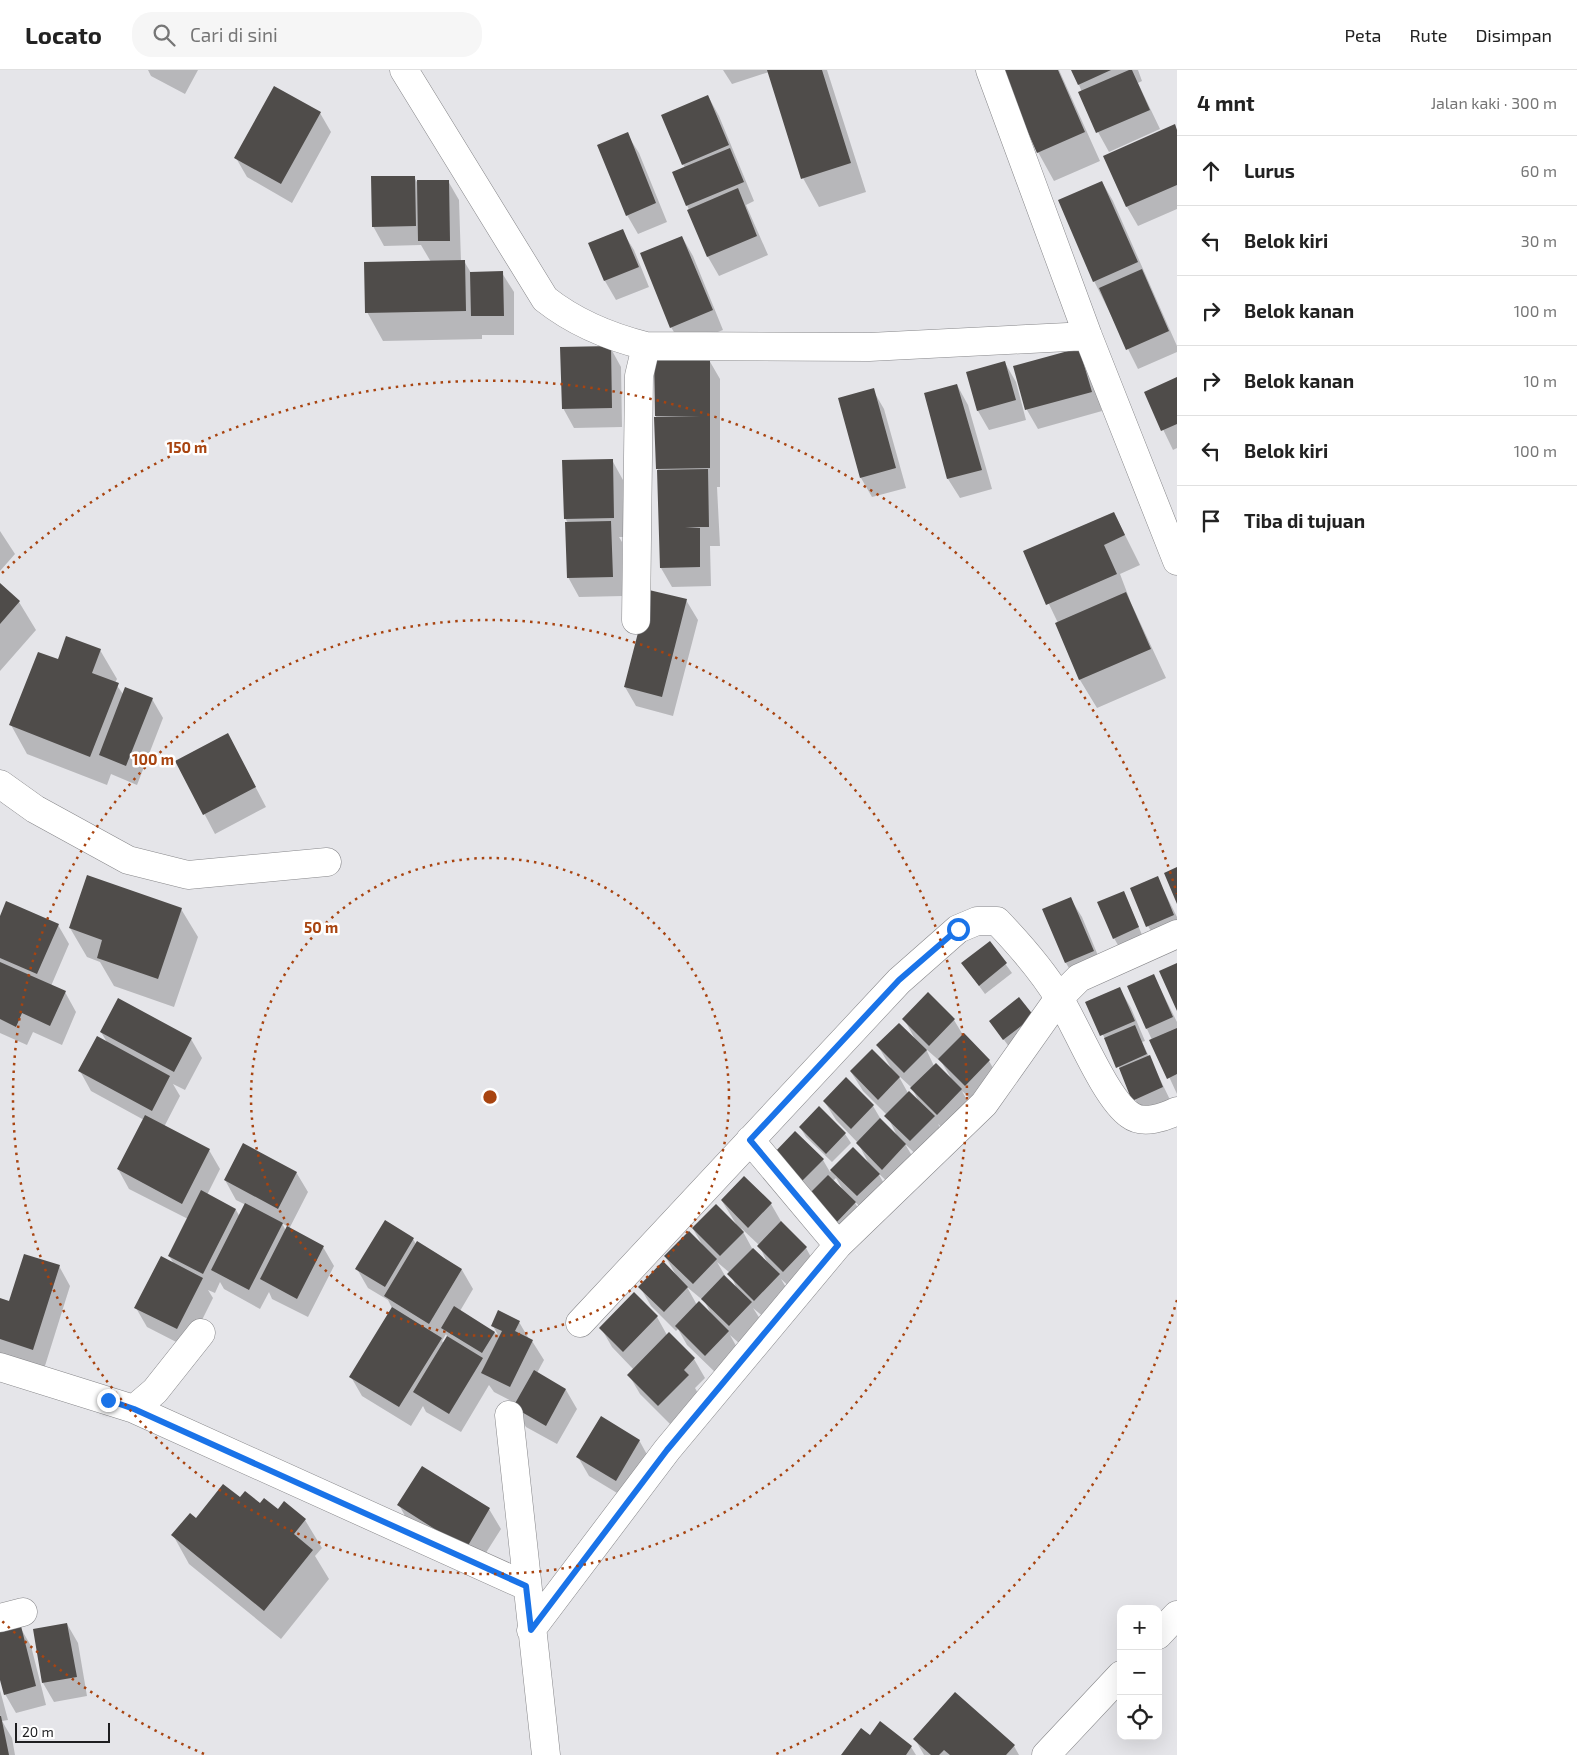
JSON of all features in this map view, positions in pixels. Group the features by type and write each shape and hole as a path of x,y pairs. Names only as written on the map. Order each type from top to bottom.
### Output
{"street":[{"path":"404,70 545,299 565,316 646,346 869,347 1088,336"},
{"path":"990,70 1088,336 1177,560"},
{"path":"636,620 639,376 646,346"},
{"path":"0,784 35,809 128,860 188,875 326,862"},
{"path":"580,1322 899,980 958,929 977,921 997,921 1026,952 1059,998 1114,1099 1130,1116 1140,1119 1164,1118 1177,1110"},
{"path":"531,1630 667,1450 838,1245 984,1104 1059,998 1079,978 1177,934"},
{"path":"750,1140 838,1245"},
{"path":"134,1409 155,1390 201,1333"},
{"path":"0,1367 134,1409 526,1586"},
{"path":"509,1414 526,1586 546,1755"},
{"path":"1162,1631 1177,1615"},
{"path":"1046,1755 1117,1679"}],"building":[{"path":"767,70 822,70 851,163 801,179"},
{"path":"1058,70 1085,132 1037,153 1001,71"},
{"path":"1071,70 1111,70 1078,85"},
{"path":"1132,70 1150,110 1096,133 1078,92"},
{"path":"274,86 321,112 281,184 234,158"},
{"path":"708,95 729,145 682,165 661,115"},
{"path":"1175,124 1177,130 1177,185 1126,207 1103,156"},
{"path":"628,132 656,203 626,216 597,145"},
{"path":"730,148 744,182 686,206 672,172"},
{"path":"371,176 415,176 416,226 372,227"},
{"path":"417,180 449,180 450,241 418,241"},
{"path":"1102,181 1138,262 1093,282 1058,200"},
{"path":"738,188 757,236 707,257 687,210"},
{"path":"623,229 639,267 604,281 588,243"},
{"path":"682,236 713,310 670,328 640,253"},
{"path":"465,260 466,311 365,313 364,262"},
{"path":"1142,269 1169,331 1126,350 1099,288"},
{"path":"503,271 504,316 471,316 470,272"},
{"path":"611,346 612,408 562,409 560,347"},
{"path":"1079,348 1092,392 1025,410 1013,366"},
{"path":"710,358 710,468 656,469 654,417 700,416 655,416 654,360"},
{"path":"1005,361 1016,400 977,411 966,372"},
{"path":"1177,377 1177,424 1161,431 1144,392"},
{"path":"957,384 982,470 947,479 924,393"},
{"path":"874,388 896,468 860,478 838,398"},
{"path":"613,459 614,518 564,519 562,460"},
{"path":"708,469 709,527 685,527 700,528 700,567 660,568 657,470"},
{"path":"1114,512 1125,535 1104,545 1117,574 1046,605 1023,551"},
{"path":"611,521 613,577 567,578 565,522"},
{"path":"0,583 20,601 0,624"},
{"path":"649,590 687,599 662,697 624,687"},
{"path":"1126,592 1151,649 1079,680 1055,623"},
{"path":"66,636 101,649 92,673 119,683 90,757 9,725 38,652 58,659"},
{"path":"125,687 153,698 126,766 99,755"},
{"path":"228,733 256,787 203,815 175,761"},
{"path":"1177,867 1177,904 1164,873"},
{"path":"87,875 182,908 158,979 97,958 102,940 69,928"},
{"path":"1158,876 1174,915 1146,927 1130,888"},
{"path":"1124,891 1139,927 1113,939 1097,902"},
{"path":"1071,897 1094,951 1065,963 1042,909"},
{"path":"6,901 59,924 37,974 0,958 0,916"},
{"path":"990,941 1007,963 979,986 961,963"},
{"path":"0,962 66,991 50,1026 22,1013 16,1027 0,1019"},
{"path":"1177,963 1177,1011 1159,971"},
{"path":"1154,974 1173,1017 1146,1029 1127,986"},
{"path":"1120,987 1135,1021 1100,1036 1085,1002"},
{"path":"928,992 955,1019 929,1046 902,1019"},
{"path":"1019,997 1034,1016 1003,1040 989,1021"},
{"path":"118,998 192,1038 174,1072 100,1032"},
{"path":"899,1023 927,1050 904,1073 876,1045"},
{"path":"1135,1025 1147,1054 1116,1068 1104,1038"},
{"path":"1177,1028 1177,1074 1167,1079 1149,1040"},
{"path":"964,1033 990,1060 965,1086 938,1059"},
{"path":"97,1036 170,1076 152,1111 78,1071"},
{"path":"872,1049 900,1077 878,1100 850,1071"},
{"path":"1150,1055 1163,1087 1132,1101 1119,1068"},
{"path":"936,1063 962,1089 937,1115 910,1088"},
{"path":"846,1077 874,1105 851,1129 823,1101"},
{"path":"909,1091 935,1116 910,1141 884,1116"},
{"path":"819,1106 846,1133 826,1154 799,1127"},
{"path":"145,1115 210,1149 182,1204 117,1169"},
{"path":"880,1118 906,1144 882,1170 856,1143"},
{"path":"795,1131 824,1159 801,1182 773,1154"},
{"path":"243,1143 297,1172 278,1209 224,1180"},
{"path":"853,1147 880,1174 857,1196 830,1170"},
{"path":"828,1175 856,1202 835,1224 807,1196"},
{"path":"744,1176 772,1203 748,1228 721,1200"},
{"path":"201,1190 236,1209 203,1274 168,1256"},
{"path":"245,1203 283,1223 249,1290 211,1270"},
{"path":"716,1204 744,1232 720,1256 692,1228"},
{"path":"385,1220 414,1238 385,1287 355,1269"},
{"path":"781,1221 807,1247 783,1272 757,1246"},
{"path":"287,1226 324,1246 297,1299 260,1279"},
{"path":"689,1231 717,1259 693,1284 664,1256"},
{"path":"417,1241 462,1269 429,1324 384,1296"},
{"path":"753,1248 780,1274 754,1301 727,1274"},
{"path":"24,1254 60,1265 33,1350 0,1339 0,1298 9,1301"},
{"path":"161,1256 203,1278 177,1329 134,1308"},
{"path":"663,1261 688,1287 664,1312 638,1287"},
{"path":"724,1275 752,1302 729,1326 701,1299"},
{"path":"634,1292 658,1316 623,1352 599,1328"},
{"path":"699,1301 729,1331 705,1356 675,1326"},
{"path":"454,1306 495,1332 482,1353 441,1328"},
{"path":"392,1307 442,1338 399,1407 349,1377"},
{"path":"498,1310 520,1321 515,1331 533,1340 510,1387 481,1373 502,1331 491,1326"},
{"path":"669,1332 695,1358 684,1370 689,1375 658,1406 627,1375"},
{"path":"447,1336 483,1358 449,1414 413,1392"},
{"path":"534,1370 566,1389 546,1426 513,1407"},
{"path":"601,1416 640,1440 616,1481 576,1457"},
{"path":"422,1466 490,1508 466,1549 397,1505"},
{"path":"223,1484 240,1497 245,1491 260,1503 264,1498 278,1509 284,1501 306,1519 294,1534 313,1550 264,1611 171,1535 190,1513 196,1518"},
{"path":"67,1623 77,1677 42,1683 33,1629"},
{"path":"21,1626 36,1686 4,1695 0,1680 0,1631"},
{"path":"955,1692 1015,1745 1006,1755 950,1755 944,1750 939,1755 931,1755 913,1739"},
{"path":"1,1716 9,1755 0,1755"},
{"path":"880,1721 912,1746 906,1755 841,1755 861,1728 870,1735"}],"route":[{"path":"108,1400 134,1409 526,1586 531,1630 667,1450 838,1245 750,1140 899,980 958,929"}]}
